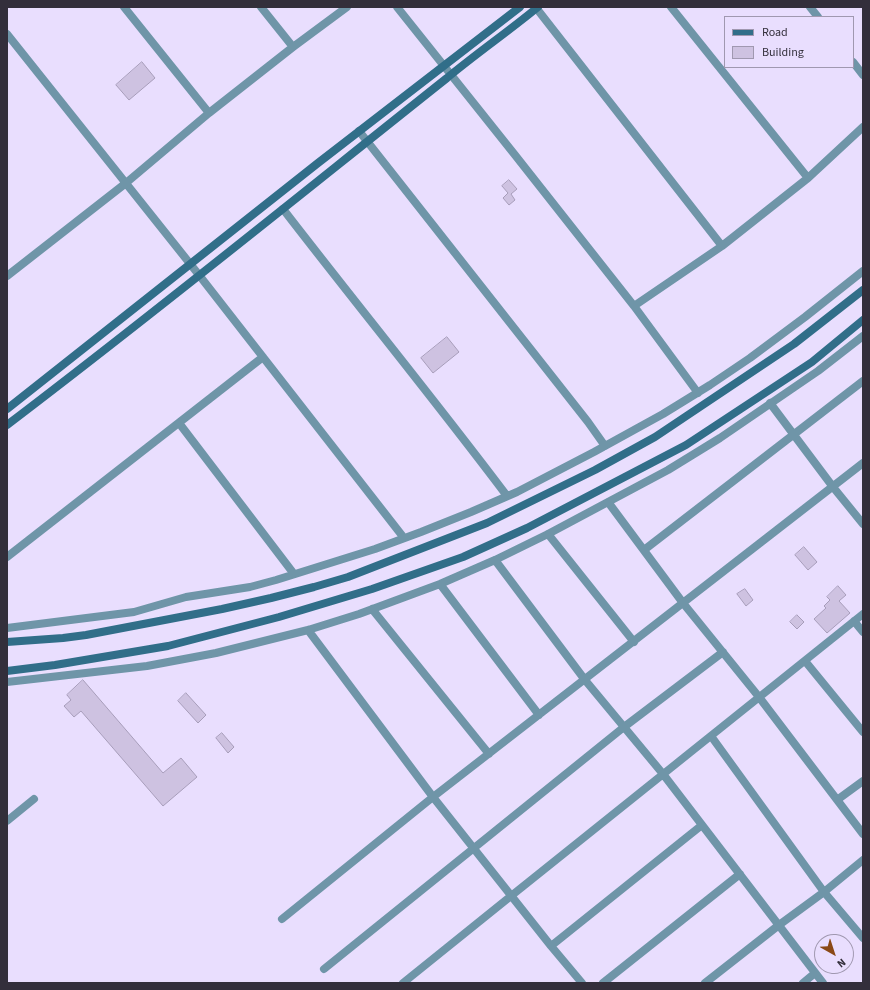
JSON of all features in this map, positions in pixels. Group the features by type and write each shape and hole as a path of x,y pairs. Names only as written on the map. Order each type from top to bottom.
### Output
{"main road":[{"path":"7,409 318,163 520,7"},
{"path":"7,425 283,209 450,75 538,8"},
{"path":"7,642 86,635 271,598 348,577 487,523 595,470 655,436 794,344 863,290"},
{"path":"7,671 55,665 168,646 279,617 372,589 463,557 527,528 686,445 812,362 863,320"}],"street":[{"path":"124,7 209,113"},
{"path":"262,7 293,47"},
{"path":"7,276 126,183 209,113 347,7"},
{"path":"397,7 450,75 516,155 634,306 698,393"},
{"path":"671,7 808,178"},
{"path":"810,7 817,16"},
{"path":"538,8 722,246"},
{"path":"7,34 199,275 404,538"},
{"path":"854,63 863,75"},
{"path":"634,306 722,246 808,178 863,127"},
{"path":"359,131 588,422 605,446"},
{"path":"283,209 507,496"},
{"path":"7,628 134,612 186,597 250,587 375,549 428,530 517,492 663,414 698,393 750,358 799,322 863,270"},
{"path":"7,682 147,666 216,653 308,630 372,609 440,584 495,560 548,534 668,470 720,438 818,371 863,336"},
{"path":"7,557 263,358"},
{"path":"644,550 863,381"},
{"path":"770,403 833,487 863,524"},
{"path":"179,423 294,574"},
{"path":"282,919 433,797 863,463"},
{"path":"608,502 684,603 863,834"},
{"path":"548,534 634,642"},
{"path":"495,560 584,680 663,774 814,972"},
{"path":"440,584 539,715"},
{"path":"372,609 489,754"},
{"path":"403,983 412,980 511,896 863,614"},
{"path":"854,621 863,632"},
{"path":"308,630 433,797 582,983"},
{"path":"324,969 624,728 723,652"},
{"path":"805,661 863,732"},
{"path":"711,736 824,892 863,938"},
{"path":"837,800 863,781"},
{"path":"7,821 34,799"},
{"path":"551,946 702,824"},
{"path":"705,983 824,892 863,860"},
{"path":"603,983 740,874"},
{"path":"803,983 814,974"},
{"path":"816,974 823,983"}],"building":[{"path":"142,62 155,78 129,100 116,85"},
{"path":"509,180 517,189 511,194 515,200 509,205 503,198 508,193 502,186"},
{"path":"447,337 459,352 433,373 421,358"},
{"path":"804,547 817,562 808,570 795,555"},
{"path":"838,586 846,595 839,601 850,613 827,633 814,619 826,608 824,606 830,600 827,597"},
{"path":"745,589 753,600 746,606 737,594"},
{"path":"797,615 804,622 797,629 790,622"},
{"path":"83,680 163,773 181,758 197,777 163,806 81,711 74,717 64,706 71,700 67,695"},
{"path":"186,693 206,715 198,723 178,701"},
{"path":"222,733 234,747 228,753 216,738"}]}
